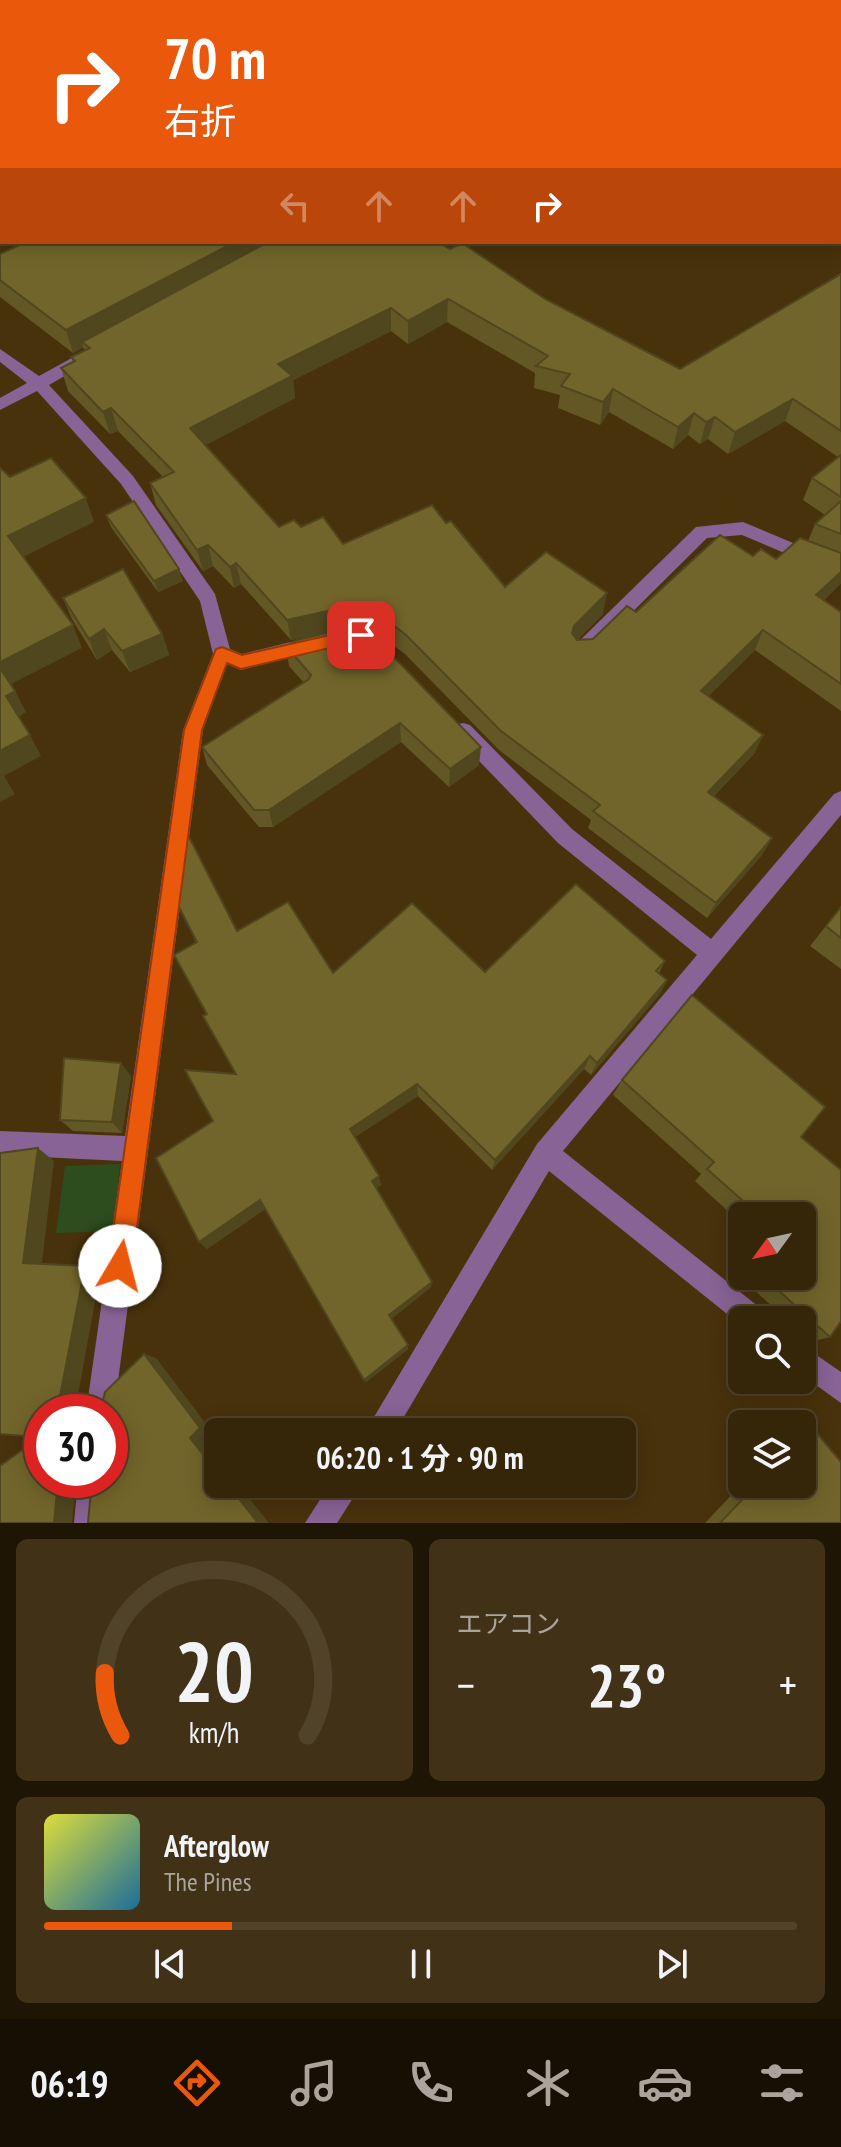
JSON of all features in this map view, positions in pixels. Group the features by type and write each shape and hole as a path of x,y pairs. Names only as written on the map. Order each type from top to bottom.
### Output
{"street":[{"path":"0,405 40,385 103,346"},
{"path":"0,354 40,385 127,480 209,599 222,654 193,730 102,1394"},
{"path":"580,652 702,532 743,528 841,570"},
{"path":"222,654 241,662 333,640"},
{"path":"448,715 565,836 713,954"},
{"path":"387,1418 546,1153 841,800"},
{"path":"0,1143 136,1149"},
{"path":"546,1153 737,1306"},
{"path":"816,1369 841,1389"},
{"path":"88,1523 90,1498"},
{"path":"319,1523 338,1498"}],"green space":[{"path":"120,1164 114,1231 56,1233 65,1166"}],"building":[{"path":"22,244 231,244 66,330 0,280 0,254"},
{"path":"264,244 441,244 450,249 463,244 545,299 680,369 841,274 841,431 793,399 735,432 715,417 706,422 694,413 678,427 613,389 603,402 561,386 570,374 536,366 548,356 448,299 408,321 391,308 278,364 292,376 190,428 279,527 294,520 301,527 323,517 343,544 432,505 446,523 451,521 505,587 546,552 607,593 574,626 572,633 577,640 593,639 627,606 636,612 720,535 753,556 761,549 776,559 800,538 841,553 841,572 816,595 841,612 841,684 763,630 701,691 763,735 708,792 772,838 716,903 593,811 600,805 501,731 405,634 368,607 359,604 287,620 236,563 230,567 208,545 197,550 150,483 174,472 111,408 103,412 61,368 75,361 71,357 90,348 82,342"},
{"path":"841,455 841,497 812,478"},
{"path":"51,458 86,498 8,536 73,625 0,662 0,468 10,477"},
{"path":"134,501 179,569 154,581 106,515"},
{"path":"841,501 841,534 815,524"},
{"path":"123,569 162,634 122,651 104,629 89,639 63,598"},
{"path":"356,626 386,649 481,747 450,769 400,723 269,810 254,810 202,747 309,679 311,675 286,646 297,640"},
{"path":"0,668 15,691 6,696 30,735 0,751"},
{"path":"184,827 237,931 288,902 333,973 412,903 485,972 576,884 665,961 656,971 667,980 597,1063 590,1056 495,1160 417,1084 350,1129 379,1176 372,1181 432,1282 389,1315 408,1345 364,1380 260,1200 199,1242 156,1158 213,1121 185,1070 236,1074 203,1016 207,1014 174,955 197,942 178,905"},
{"path":"841,907 841,938 826,926"},
{"path":"692,995 825,1107 801,1137 841,1170 841,1321 830,1337 816,1324 816,1306 796,1306 778,1290 816,1290 816,1202 744,1202 707,1169 714,1162 622,1080"},
{"path":"64,1058 121,1063 112,1122 60,1120"},
{"path":"38,1148 23,1263 85,1266 60,1394 24,1394 24,1436 0,1434 0,1153"},
{"path":"144,1354 200,1428 190,1438 204,1456 204,1498 238,1498 258,1523 88,1523 90,1498 128,1498 128,1394 105,1392"},
{"path":"816,1432 841,1462 841,1523 720,1523 744,1498 816,1498"},
{"path":"24,1449 24,1498 56,1498 54,1523 0,1523 0,1466"}],"route":[{"path":"120,1266 193,730 215,671 222,654 241,662 292,648 361,635"}]}
